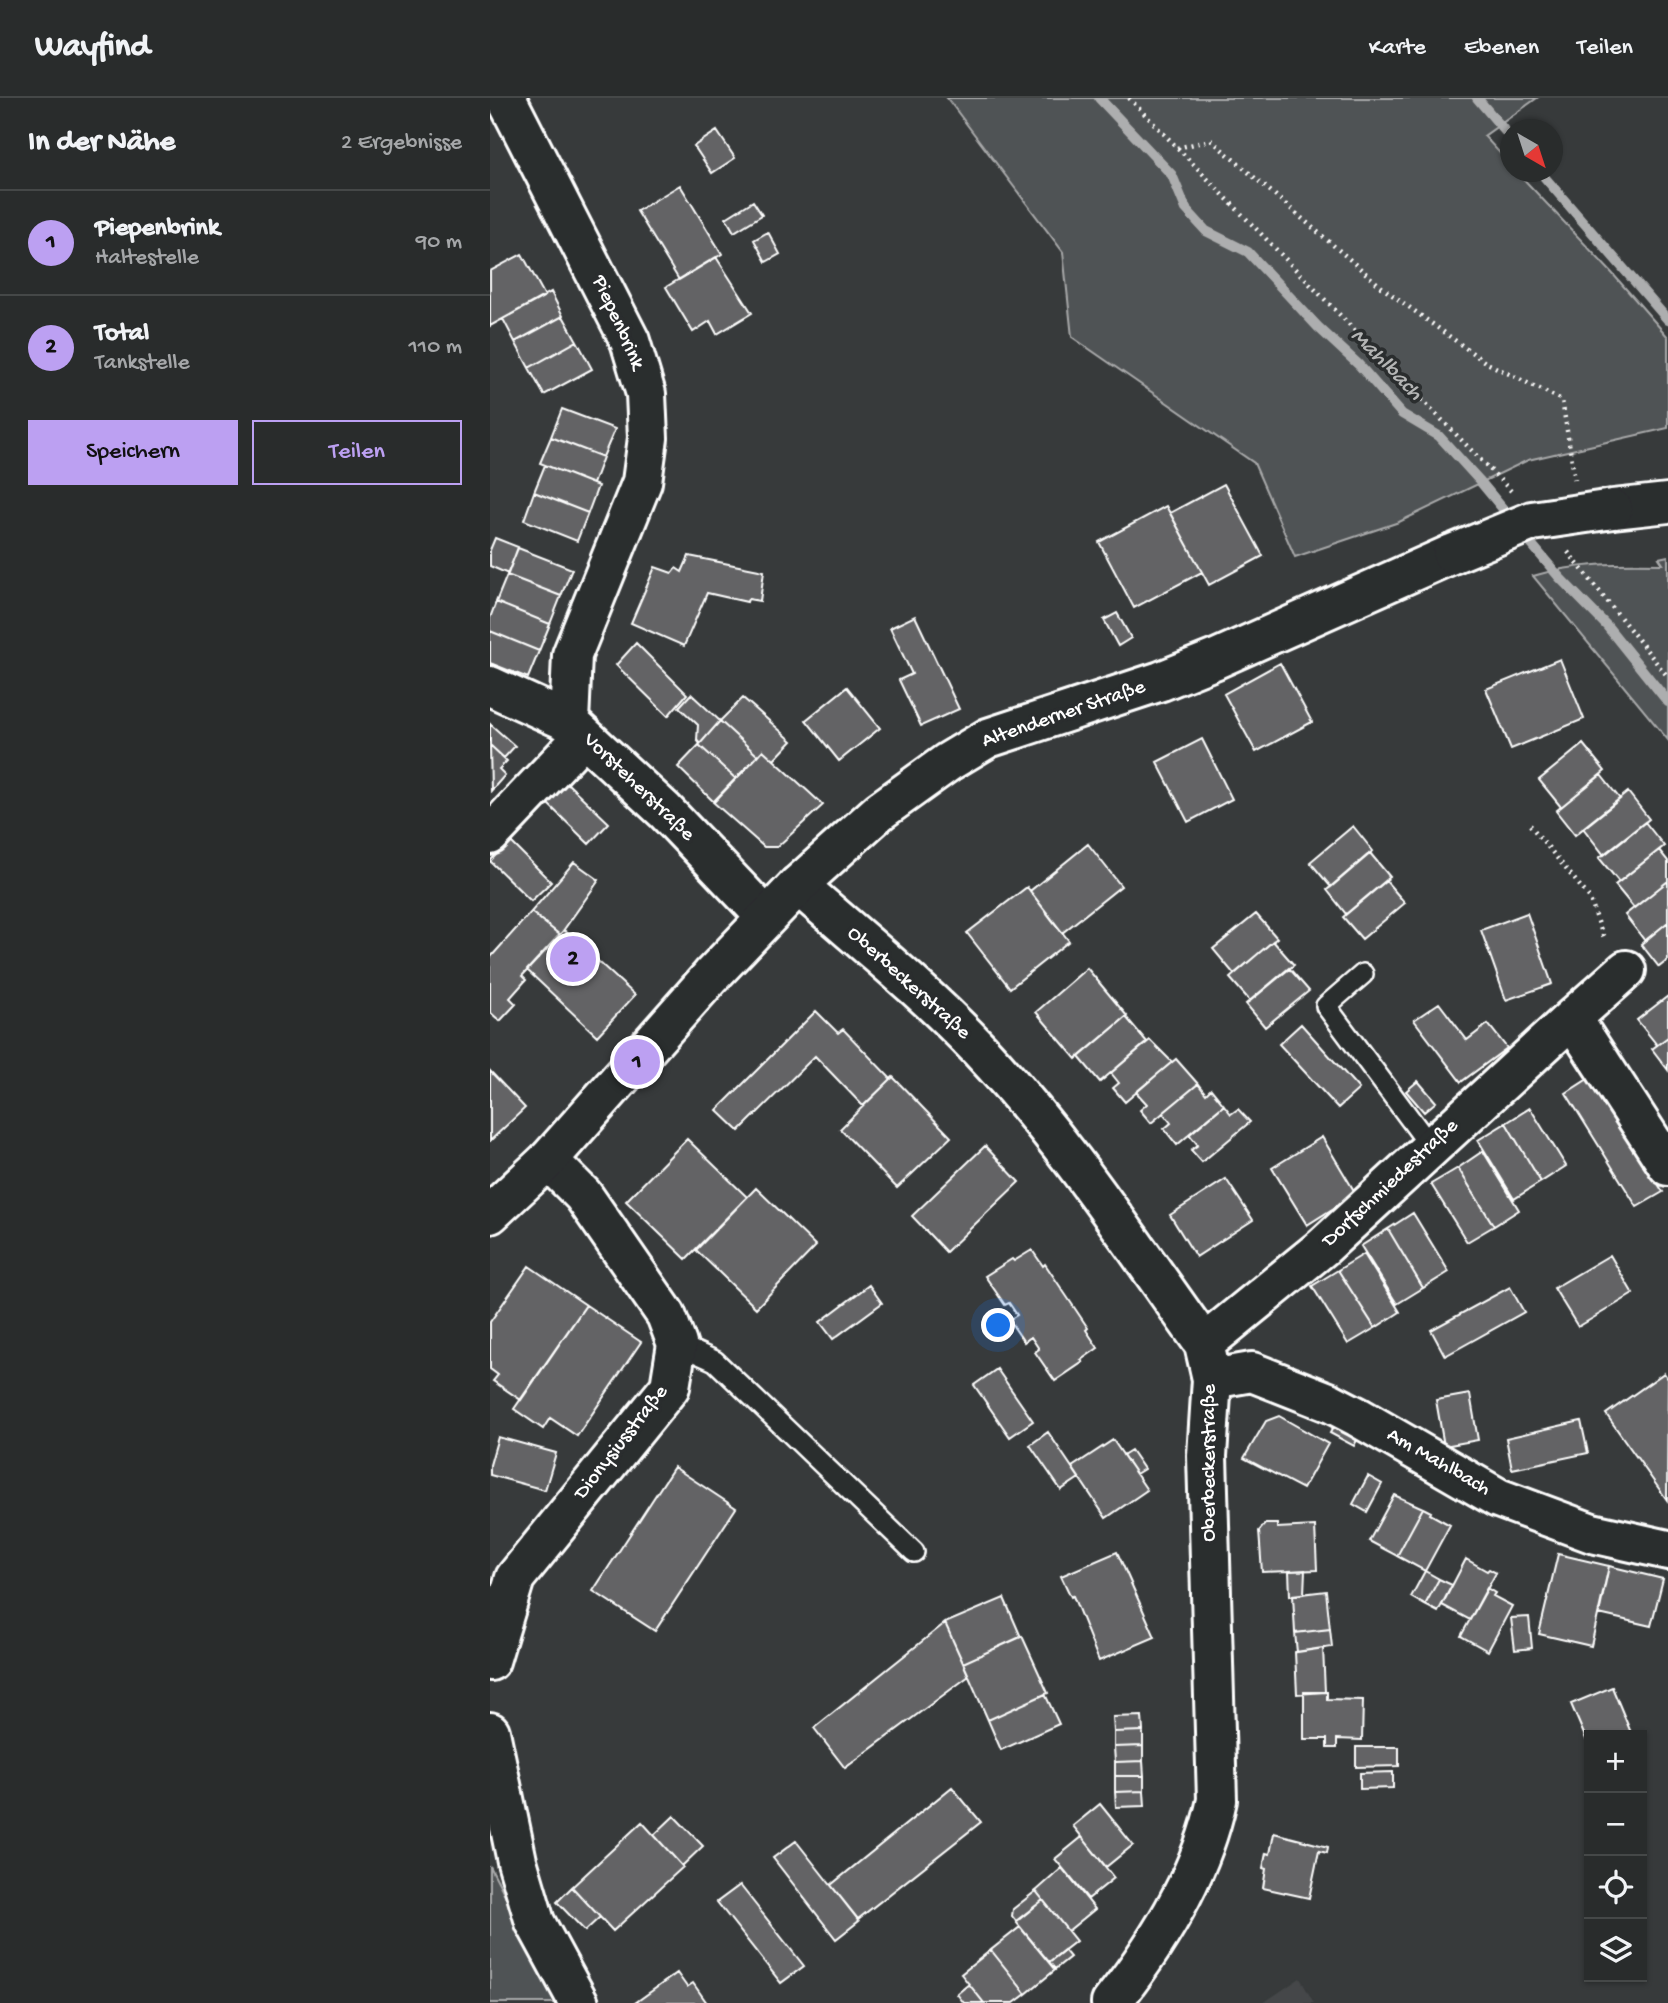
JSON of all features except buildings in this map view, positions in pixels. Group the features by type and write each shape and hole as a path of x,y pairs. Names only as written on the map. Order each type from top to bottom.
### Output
{"street":[{"name":"Piepenbrink","path":"506,98 630,341 646,394 649,438 642,482 572,655 577,729"},
{"name":"Altenderner Straße","path":"490,1214 548,1160 765,917 880,811 948,762 988,738 1172,676 1532,521 1668,503"},
{"name":"Vorsteherstraße","path":"490,686 577,729 665,811 765,917"},
{"path":"490,835 577,729"},
{"name":"Oberbeckerstraße","path":"798,885 929,998 981,1050 1040,1116 1111,1214 1208,1362 1207,1456 1217,1800 1209,1835 1193,1873 1161,1932 1111,2003"},
{"name":"Dorfschmiedestraße","path":"1208,1362 1323,1247 1622,973"},
{"path":"1573,1018 1668,1166"},
{"path":"548,1160 590,1206 666,1315 677,1344"},
{"name":"Dionysiusstraße","path":"490,1661 515,1578 670,1387 677,1344"},
{"name":"Am Mahlbach","path":"1208,1362 1252,1372 1331,1403 1498,1498 1592,1533 1668,1550"},
{"path":"490,1732 517,1861 535,1922 579,2003"}],"lane":[{"path":"1363,974 1326,1006 1431,1147"},
{"path":"677,1344 715,1361 914,1552"}],"path":[{"path":"1129,98 1516,497"},
{"path":"1176,149 1210,140 1384,289 1485,362 1562,400 1572,467"},
{"path":"1562,546 1668,677"},
{"path":"1530,825 1589,897 1622,973"}],"shaded area":[{"path":"947,98 1537,98 1508,119 1500,119 1500,125 1484,136 1500,153 1500,182 1526,182 1668,337 1668,428 1528,460 1399,522 1295,557 1254,463 1072,337 1063,252"},
{"path":"1668,556 1668,740 1533,576 1581,566 1663,564 1659,558"},
{"path":"490,1866 561,2003 490,2003"},
{"path":"1300,1978 1314,2003 1263,2003"}],"waterway":[{"name":"Mahlbach","path":"1099,98 1172,175 1186,209 1206,231 1248,252 1318,327 1359,365 1402,414 1439,436 1513,521"},
{"path":"1477,98 1500,125"},
{"path":"1549,182 1668,320"},
{"name":"Mahlbach","path":"1523,534 1560,578 1607,626 1668,702"}],"place":[{"name":"Total","path":"573,959"},
{"name":"Piepenbrink","path":"637,1062"}]}
